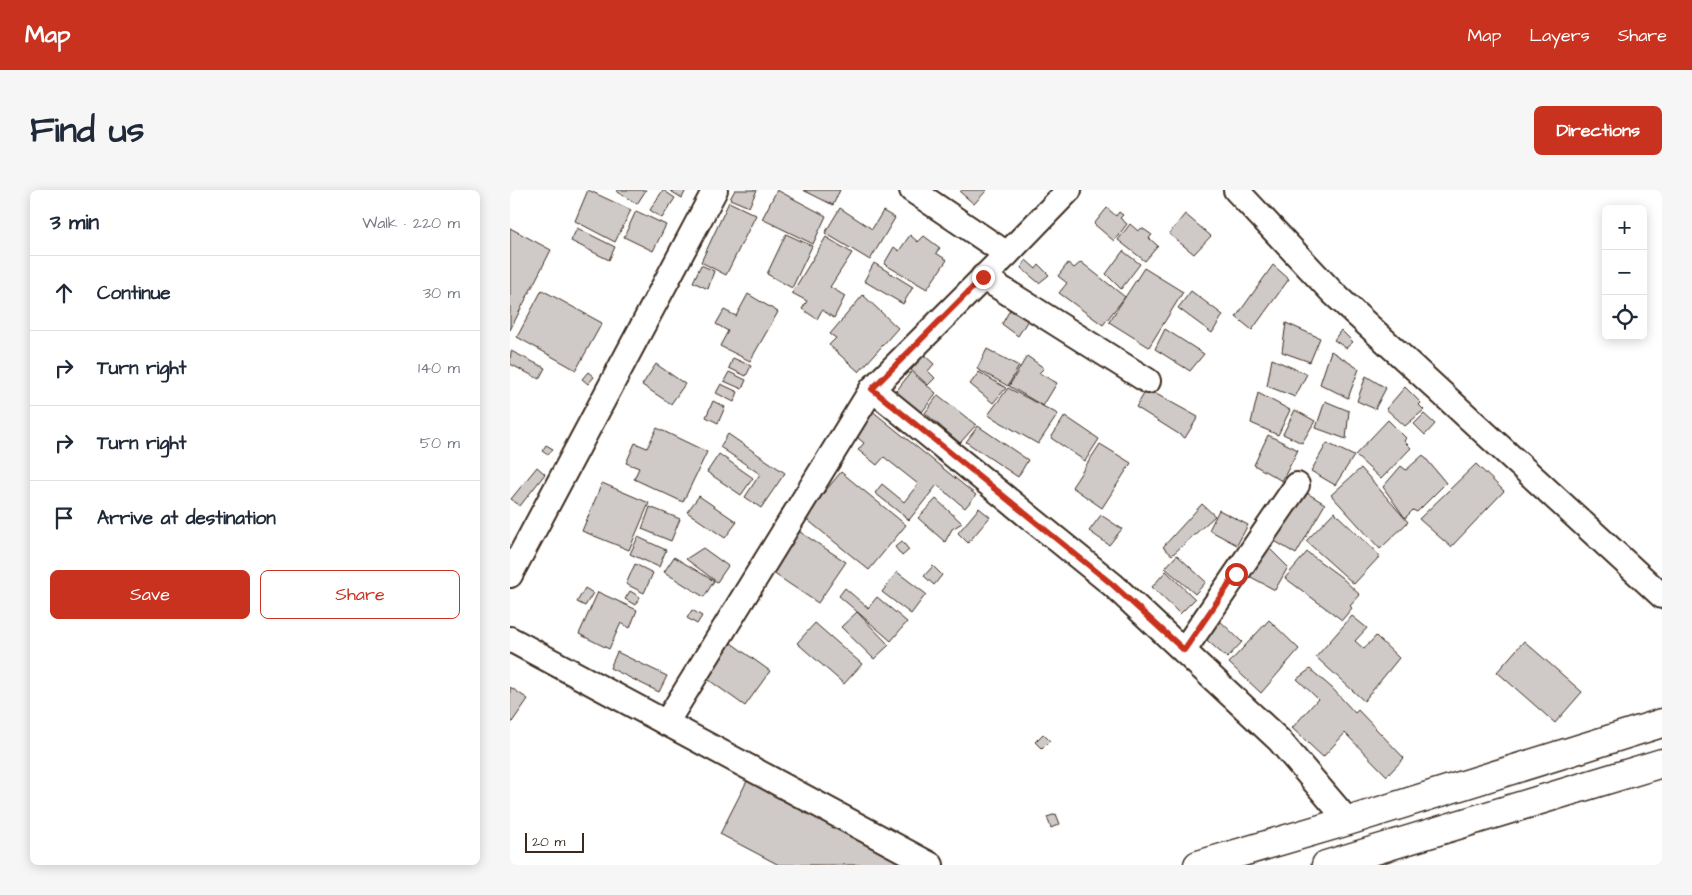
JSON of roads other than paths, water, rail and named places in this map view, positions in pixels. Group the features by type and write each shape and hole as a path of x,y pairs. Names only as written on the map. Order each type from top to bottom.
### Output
{"main road":[{"path":"1198,865 1348,821 1662,723"},
{"path":"1326,865 1366,859 1662,763"}],"street":[{"path":"510,575 715,190"},
{"path":"912,190 1007,254"},
{"path":"666,723 872,389 1069,190"},
{"path":"1236,190 1333,293 1662,596"},
{"path":"983,277 1148,381"},
{"path":"872,389 1113,585 1279,740 1348,821"},
{"path":"1184,650 1297,485"},
{"path":"510,639 931,865"}]}
